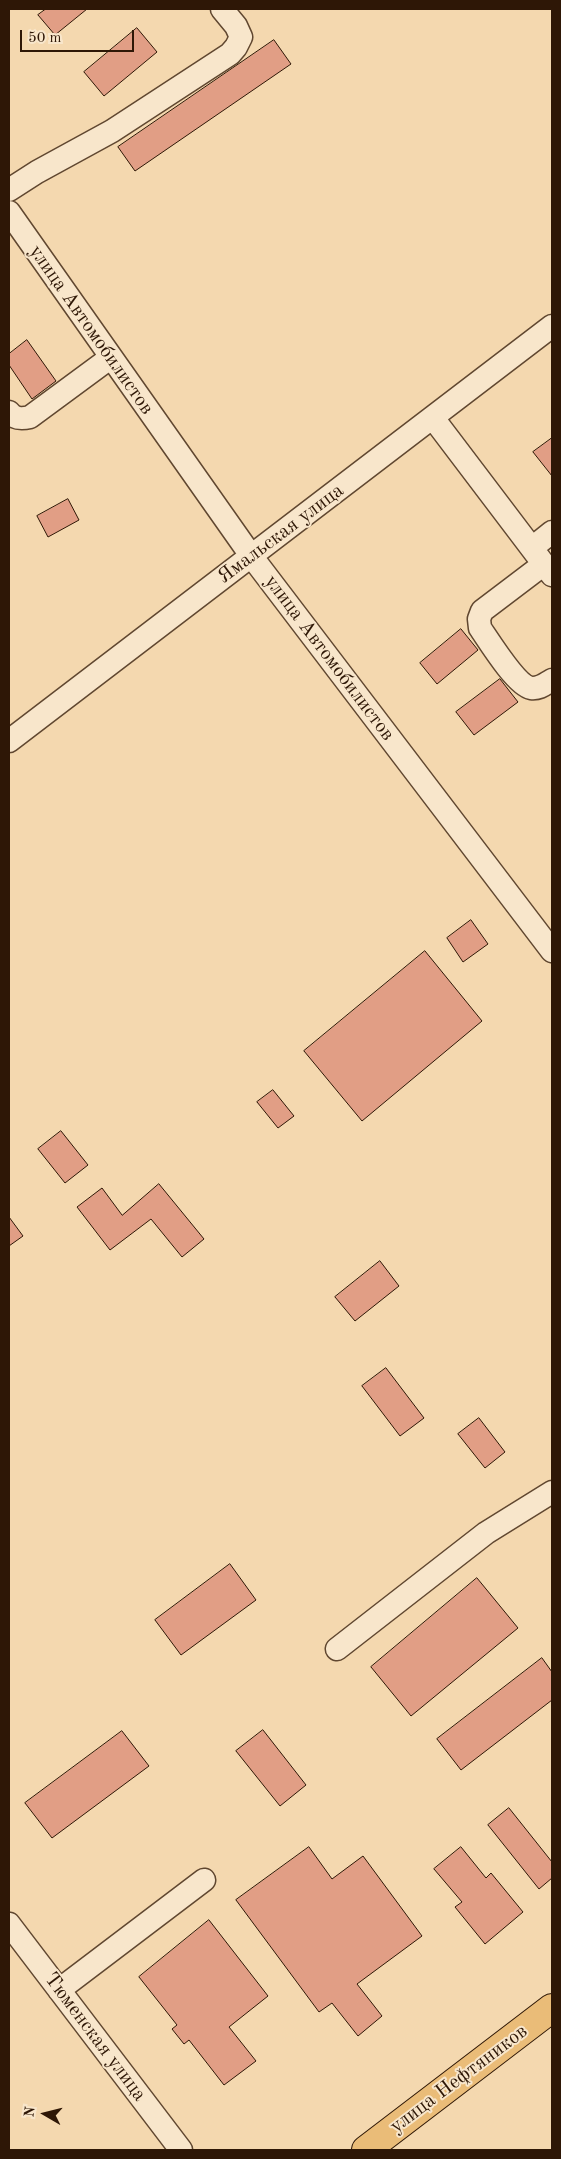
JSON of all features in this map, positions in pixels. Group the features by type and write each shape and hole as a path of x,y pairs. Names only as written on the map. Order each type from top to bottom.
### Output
{"main road":[{"name":"улица Нефтяников","path":"366,2150 552,2008"}],"street":[{"path":"9,190 45,167 112,131 230,54 236,47 240,37 236,26 222,9"},
{"name":"улица Автомобилистов","path":"9,212 110,358 252,557 552,951"},
{"name":"Ямальская улица","path":"9,742 552,326"},
{"path":"9,412 12,416 22,419 30,417 110,358"},
{"path":"433,418 543,562"},
{"path":"552,532 543,562 482,611 479,618 480,628 520,682 530,688 542,687 552,680"},
{"path":"337,1649 486,1533 552,1492"},
{"path":"59,1990 204,1880"},
{"name":"Тюменская улица","path":"9,1924 181,2150"}],"building":[{"path":"46,9 87,9 55,35 38,15"},
{"path":"137,28 157,52 104,96 84,72"},
{"path":"274,40 291,64 135,171 118,147"},
{"path":"27,340 56,381 32,399 9,365 9,354"},
{"path":"552,438 552,476 533,452"},
{"path":"68,499 79,520 48,537 37,516"},
{"path":"461,629 478,650 437,684 420,663"},
{"path":"500,679 518,702 474,735 456,712"},
{"path":"471,920 488,944 463,962 447,938"},
{"path":"425,951 482,1021 362,1121 304,1051"},
{"path":"273,1090 294,1116 278,1128 257,1102"},
{"path":"61,1131 88,1165 65,1183 38,1149"},
{"path":"159,1184 204,1239 182,1257 151,1219 110,1250 77,1207 102,1188 122,1215"},
{"path":"9,1217 23,1236 9,1246"},
{"path":"380,1261 399,1286 355,1321 335,1297"},
{"path":"386,1368 424,1418 400,1436 362,1386"},
{"path":"479,1418 505,1452 485,1468 458,1434"},
{"path":"230,1564 256,1600 181,1655 155,1620"},
{"path":"477,1578 518,1628 411,1716 371,1667"},
{"path":"542,1658 552,1672 552,1700 461,1770 437,1739"},
{"path":"263,1730 306,1785 280,1806 236,1751"},
{"path":"122,1731 149,1766 52,1838 25,1803"},
{"path":"509,1808 552,1862 552,1878 539,1889 488,1825"},
{"path":"309,1847 332,1879 363,1856 422,1936 357,1984 382,2016 358,2036 332,2003 319,2012 236,1900"},
{"path":"461,1847 486,1878 491,1873 523,1912 485,1944 455,1907 462,1902 434,1869"},
{"path":"209,1920 268,1996 229,2027 256,2061 224,2085 189,2040 184,2044 172,2029 177,2025 139,1977"}]}
